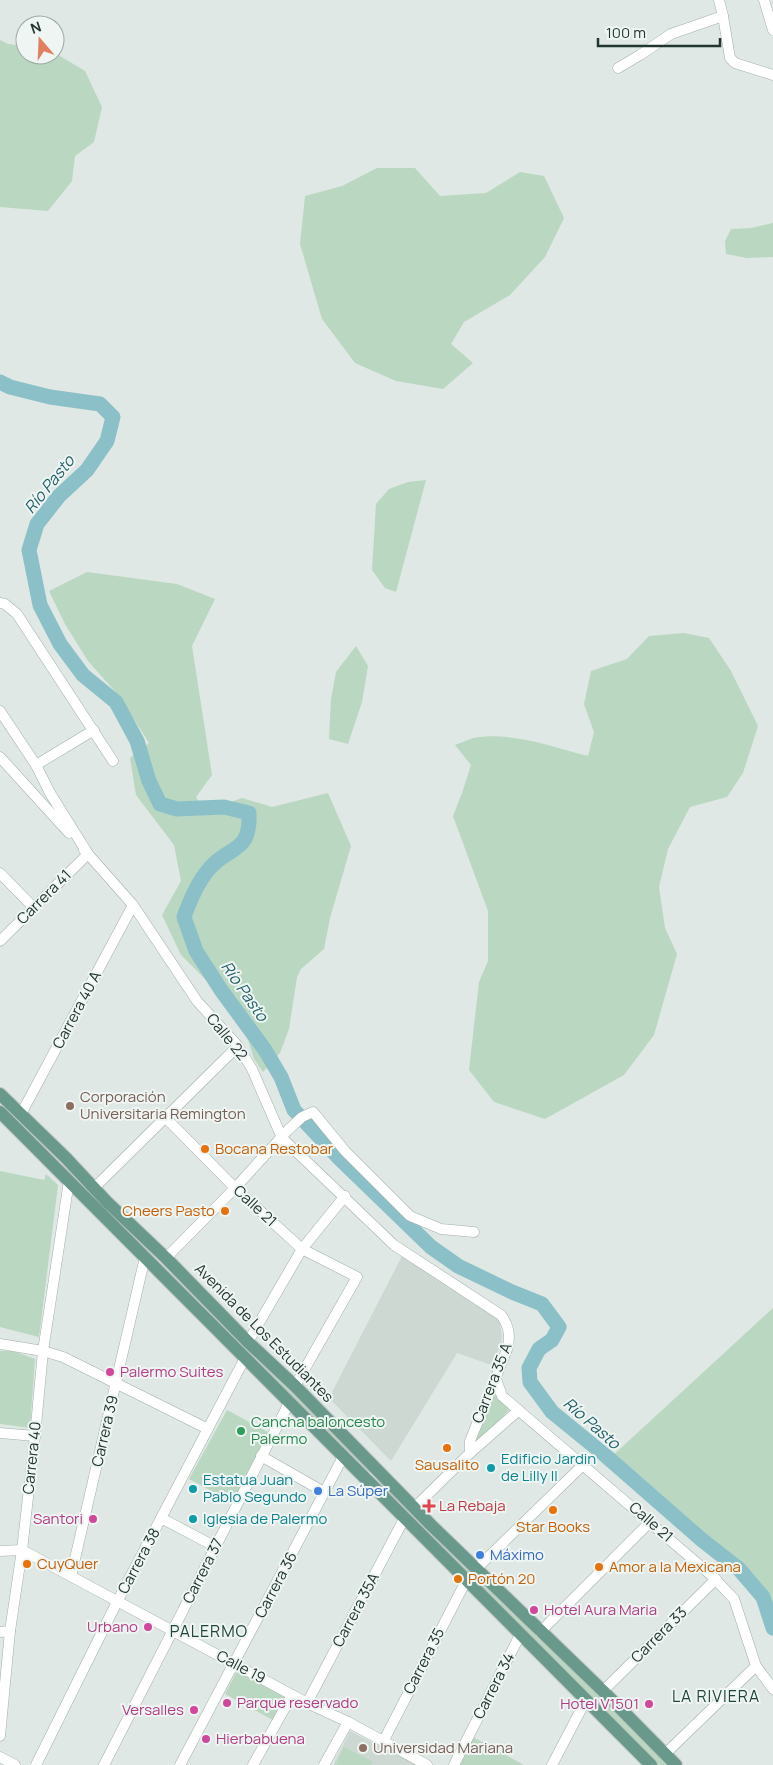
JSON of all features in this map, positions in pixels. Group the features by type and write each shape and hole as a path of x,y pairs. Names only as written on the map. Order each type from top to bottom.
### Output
{"main road":[{"name":"Avenida de Los Estudiantes","path":"0,1094 248,1342 295,1386 414,1508 603,1691 676,1765"},
{"name":"Avenida de Los Estudiantes","path":"0,1112 405,1517 466,1581 586,1700 644,1762"},
{"path":"216,1330 214,1326 215,1320 220,1317 225,1319"},
{"path":"363,1475 373,1478 378,1472 376,1468"},
{"path":"444,1557 446,1551 454,1547"}],"street":[{"path":"718,0 723,16 730,58 735,62 773,75"},
{"path":"764,0 773,30"},
{"path":"618,68 671,34 723,16"},
{"path":"0,603 5,604 17,614 113,761"},
{"name":"Calle 22","path":"1,714 36,766 88,854 132,905 197,1001 238,1046 252,1069 285,1134 394,1245 501,1315"},
{"path":"36,766 94,730"},
{"path":"0,757 88,854"},
{"name":"Carrera 41","path":"0,941 88,854"},
{"path":"0,873 34,908"},
{"name":"Carrera 40 A","path":"21,1114 132,905"},
{"path":"94,1188 238,1046"},
{"path":"166,1258 302,1117 313,1112 345,1151 410,1216 440,1229 474,1232"},
{"name":"Calle 21","path":"166,1118 235,1188 302,1249 357,1277 295,1386"},
{"name":"Carrera 40","path":"0,1736 5,1632 22,1550 43,1351 69,1181"},
{"path":"248,1342 302,1249 348,1199"},
{"name":"Carrera 39","path":"71,1576 145,1257"},
{"name":"Carrera 35 A","path":"470,1453 470,1441 508,1347 509,1337 506,1322 501,1315"},
{"path":"0,1344 43,1351 63,1357 208,1429"},
{"name":"Carrera 38","path":"36,1765 117,1602 245,1358"},
{"name":"Calle 21","path":"496,1379 502,1396 716,1579 734,1599 756,1666 773,1689"},
{"name":"Carrera 37","path":"104,1765 289,1403"},
{"name":"Carrera 35 A","path":"414,1508 470,1453 519,1410"},
{"path":"0,1433 35,1436"},
{"path":"261,1456 324,1492"},
{"name":"Carrera 36","path":"180,1765 343,1457"},
{"path":"476,1569 583,1465"},
{"name":"Carrera 35A","path":"307,1703 405,1517"},
{"path":"161,1518 216,1547"},
{"path":"540,1632 650,1522"},
{"path":"0,1552 22,1550"},
{"name":"Calle 19","path":"22,1550 307,1703 348,1722 427,1765"},
{"name":"Carrera 33","path":"603,1691 716,1579"},
{"name":"Carrera 35","path":"383,1742 466,1581"},
{"name":"Carrera 34","path":"454,1765 520,1635"},
{"path":"665,1754 756,1666"},
{"path":"253,1765 292,1695"},
{"path":"552,1765 586,1700"},
{"path":"324,1765 348,1722"},
{"path":"0,1757 15,1765"}],"shaded area":[{"path":"403,1254 499,1316 502,1338 494,1366 457,1353 391,1461 329,1398"},
{"name":"Universidad Mariana","path":"350,1731 417,1765 333,1765"}],"green space":[{"path":"0,40 15,45 15,65 65,65 65,59 85,71 102,107 94,142 75,156 72,181 48,211 0,207"},
{"path":"377,168 415,168 440,196 486,193 520,172 544,176 564,218 545,257 510,295 464,322 451,344 473,363 443,389 396,381 355,363 322,319 300,244 305,196 342,186"},
{"path":"773,223 773,257 747,258 726,254 725,241 731,229 751,228"},
{"path":"426,480 396,592 385,588 372,570 376,504 389,489 408,482"},
{"path":"87,572 177,584 215,599 192,646 212,775 196,797 204,811 242,798 272,807 328,793 351,846 330,918 324,949 301,969 297,977 289,1029 280,1053 263,1072 254,1059 243,1023 208,982 181,955 162,915 181,881 174,845 136,795 130,758 149,743 120,697 88,661 65,624 49,591"},
{"path":"684,633 709,638 731,671 758,726 743,773 727,797 690,807 668,849 659,887 665,928 677,954 654,1035 624,1075 545,1119 494,1102 469,1070 479,982 488,961 488,911 453,816 471,765 455,745 473,738 487,736 517,738 588,756 594,732 584,704 591,671 627,659 649,636"},
{"path":"356,646 368,666 362,702 348,744 329,739 331,699 336,672"},
{"path":"0,1171 44,1180 46,1174 58,1185 39,1337 0,1327"},
{"path":"773,1308 773,1628 763,1597 739,1569 702,1540 609,1459"},
{"path":"240,1330 374,1467 368,1472 234,1337"},
{"path":"0,1351 13,1351 35,1359 30,1428 0,1424"},
{"path":"496,1391 509,1410 479,1440 474,1436"},
{"path":"227,1410 268,1432 233,1502 189,1479"},
{"path":"379,1478 668,1765 656,1765 373,1483"},
{"path":"237,1671 286,1696 273,1720 225,1694"},
{"path":"471,1736 524,1765 458,1765"},
{"path":"344,1747 373,1762 371,1765 337,1765"}],"waterway":[{"name":"Río Pasto","path":"0,382 10,387 50,397 100,404 113,417 107,441 87,470 59,496 37,524 29,550 40,605 60,644 83,675 116,702 137,741 149,781 160,804 177,809 224,807 249,813 249,826 246,836 237,847 217,861 205,874 194,892 184,917 196,951 221,990 265,1050 281,1077 294,1110 337,1156 431,1247 458,1266 542,1304 559,1327 552,1340 539,1349 529,1368 530,1382 552,1412 606,1456 702,1540 739,1569 763,1597 773,1628"}],"place":[{"name":"Corporación Universitaria Remington","path":"70,1106"},
{"name":"Bocana Restobar","path":"205,1149"},
{"name":"Cheers Pasto","path":"225,1211"},
{"name":"Palermo Suites","path":"110,1372"},
{"name":"Cancha baloncesto Palermo","path":"241,1431"},
{"name":"Sausalito","path":"447,1448"},
{"name":"Edificio Jardin de Lilly II","path":"491,1468"},
{"name":"Estatua Juan Pablo Segundo","path":"193,1489"},
{"name":"La Súper","path":"318,1491"},
{"name":"La Rebaja","path":"429,1506"},
{"name":"Star Books","path":"553,1510"},
{"name":"Santori","path":"93,1519"},
{"name":"Iglesia de Palermo","path":"193,1519"},
{"name":"Máximo","path":"480,1555"},
{"name":"CuyQuer","path":"27,1564"},
{"name":"Amor a la Mexicana","path":"599,1567"},
{"name":"Portón 20","path":"458,1579"},
{"name":"Hotel Aura Maria","path":"534,1610"},
{"name":"Urbano","path":"148,1627"},
{"name":"Parque reservado","path":"227,1703"},
{"name":"Hotel V1501","path":"649,1704"},
{"name":"Versalles","path":"194,1710"},
{"name":"Hierbabuena","path":"206,1739"},
{"name":"Universidad Mariana","path":"363,1748"}],"district":[{"name":"PALERMO","path":"209,1631"},
{"name":"LA RIVIERA","path":"716,1696"}]}
